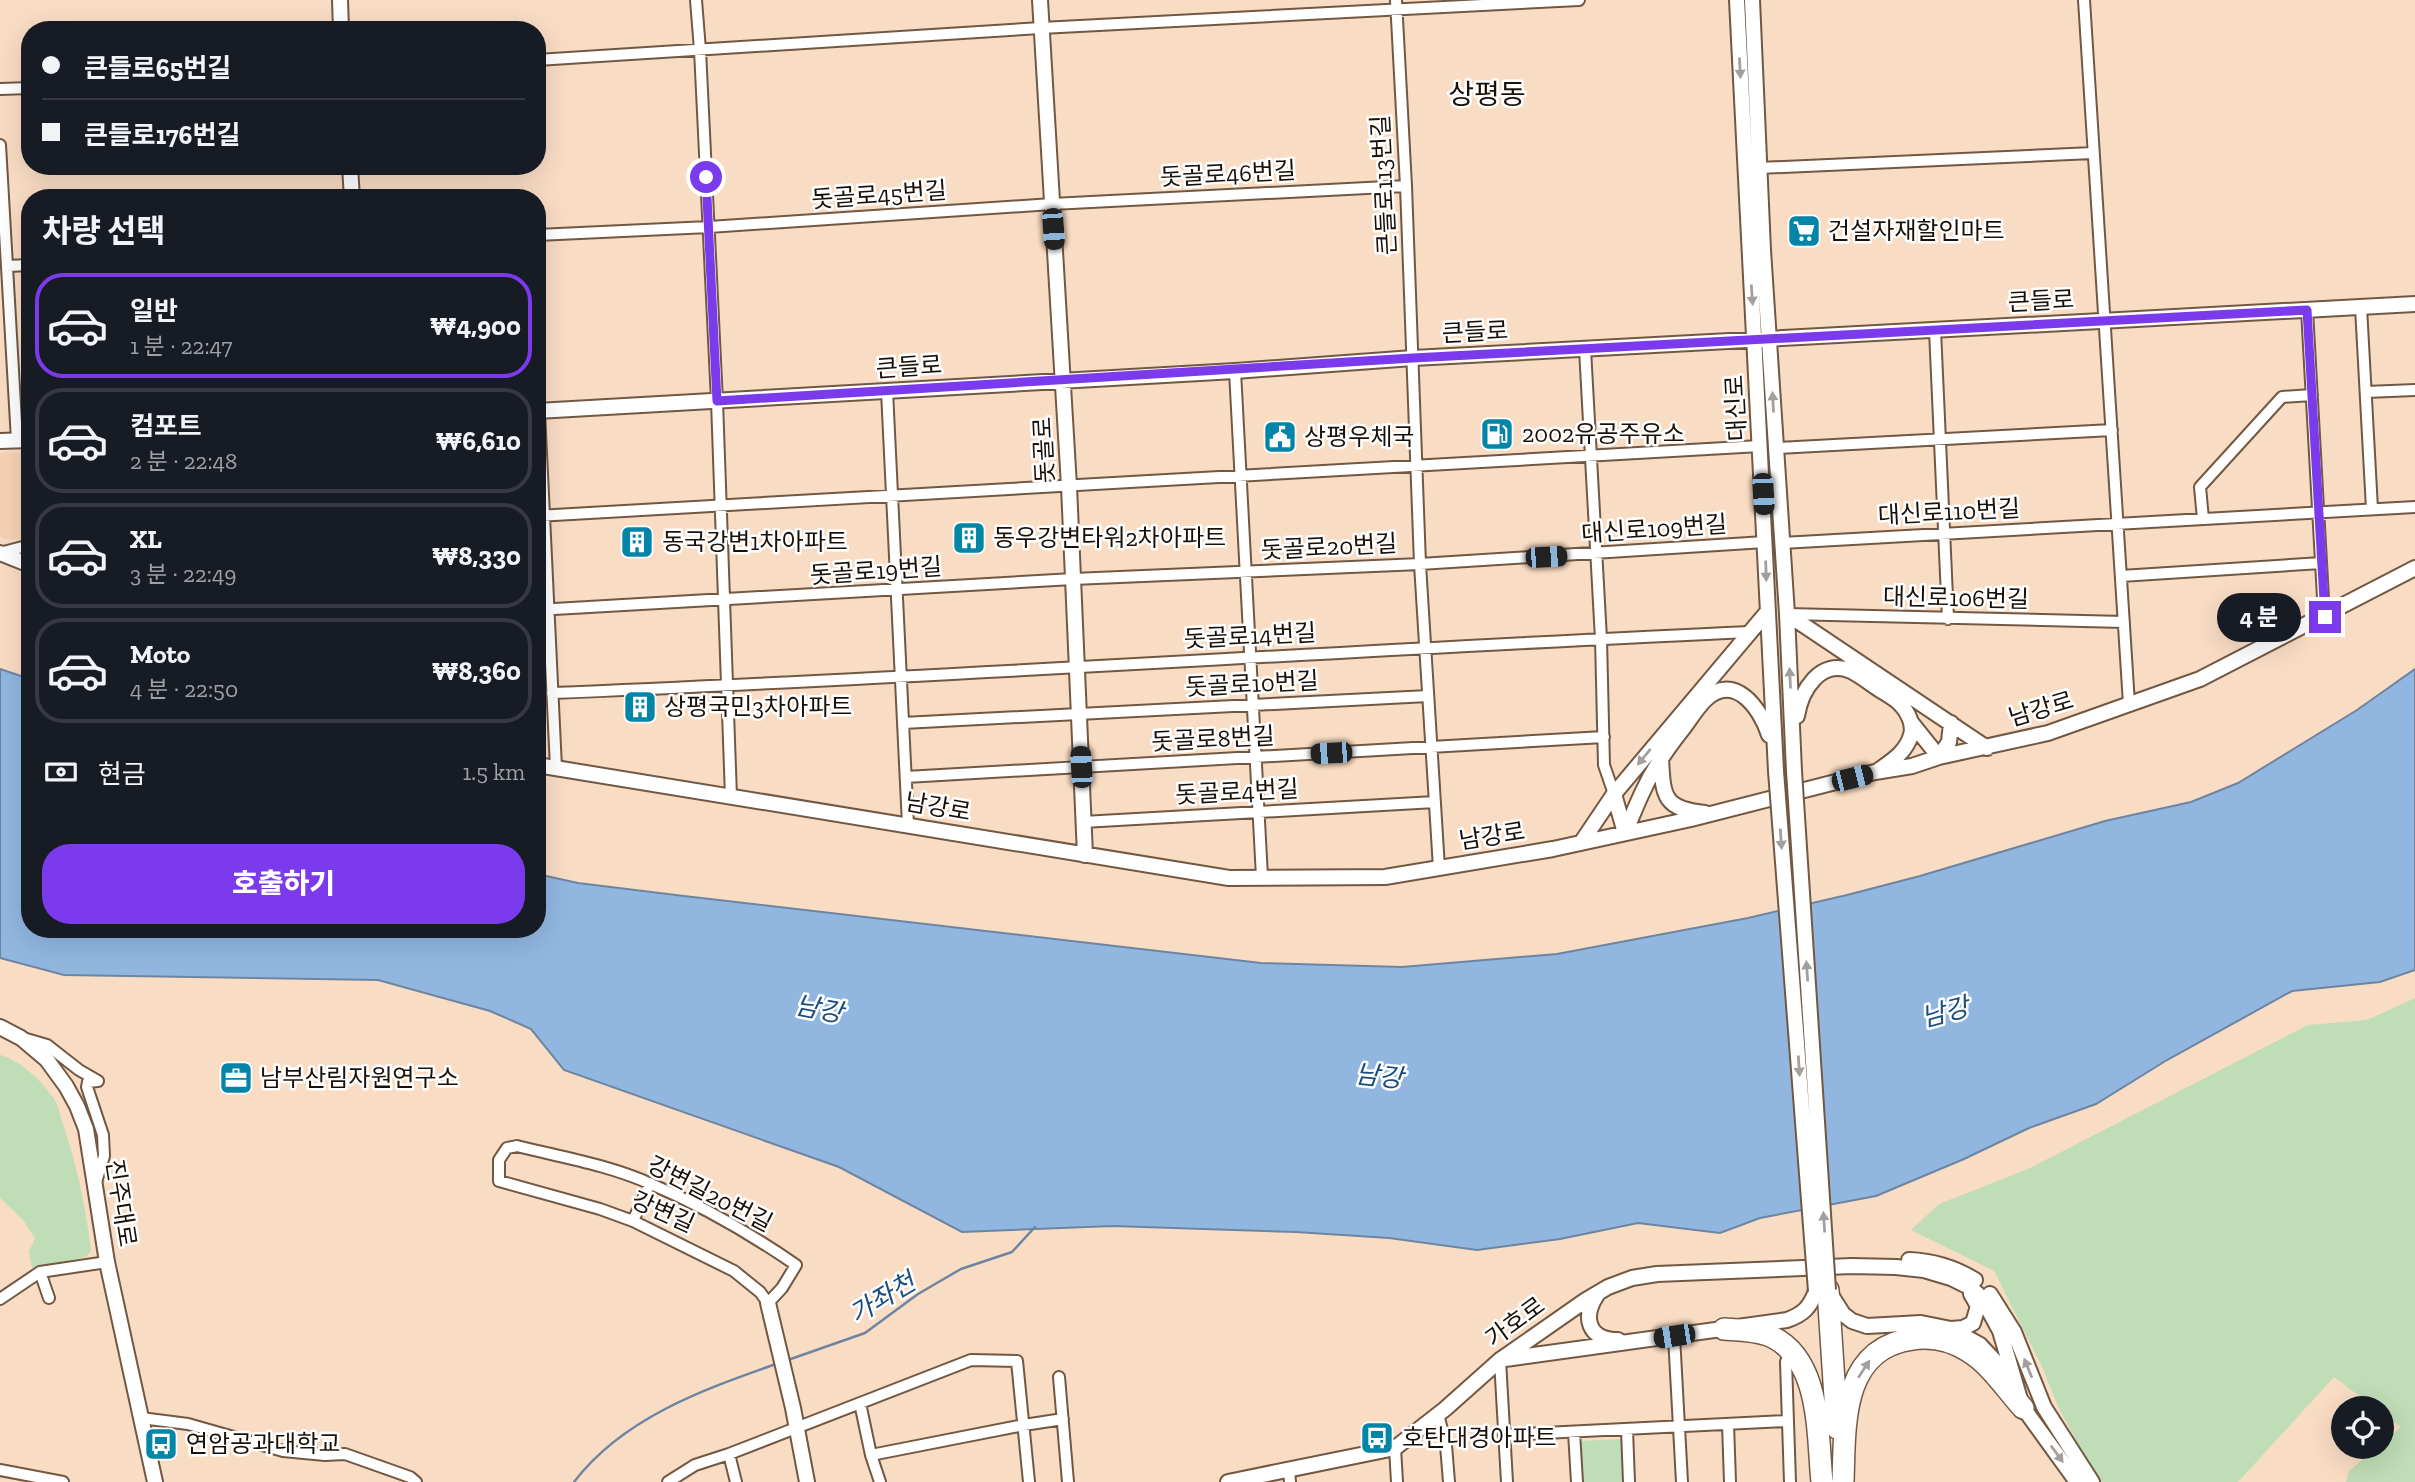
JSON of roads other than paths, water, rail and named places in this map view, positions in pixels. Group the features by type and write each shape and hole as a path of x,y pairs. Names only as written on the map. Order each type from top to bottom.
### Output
{"highway":[{"path":"1822,1291 1823,1482"},
{"path":"1822,1291 1843,1482"},
{"path":"1724,1329 1753,1331 1769,1336 1790,1351 1801,1364 1811,1383 1823,1482"},
{"path":"1843,1482 1846,1421 1856,1381 1867,1361 1880,1349 1899,1341 1923,1338 1948,1341 1968,1350 2023,1408"}],"street":[{"path":"340,0 341,21"},
{"path":"696,0 701,50 717,401 731,797"},
{"name":"돗골로","path":"1040,0 1069,486 1084,855"},
{"path":"546,59 1396,5 1579,0"},
{"name":"대신로","path":"1737,0 1762,340 1776,448 1787,614 1822,1291"},
{"name":"대신로","path":"1752,0 1759,168 1762,340 1760,446 1774,751 1822,1291"},
{"path":"2084,0 2129,704"},
{"name":"큰들로113번길","path":"1396,5 1406,186 1420,564 1439,868"},
{"path":"0,89 21,88"},
{"path":"0,145 21,417"},
{"path":"1759,168 2093,153"},
{"name":"돗골로46번길","path":"1052,204 1406,186"},
{"name":"돗골로45번길","path":"546,235 709,227 1052,204"},
{"path":"8,266 21,265"},
{"name":"큰들로","path":"546,411 1236,371 1413,358 2415,304"},
{"path":"2361,307 2372,509"},
{"path":"2307,310 2325,617"},
{"path":"1935,330 1948,619"},
{"path":"1585,349 1601,639 1604,765 1625,833"},
{"path":"1236,371 1262,877"},
{"path":"2366,392 2415,390"},
{"path":"887,391 908,825"},
{"path":"2203,519 2200,487 2282,397 2312,396"},
{"path":"1776,448 2112,430"},
{"path":"0,441 21,440"},
{"path":"546,516 1760,446"},
{"name":"대신로110번길","path":"1782,543 2415,507"},
{"name":"대신로109번길","path":"1420,564 1765,542"},
{"path":"0,553 21,547"},
{"path":"0,553 21,561"},
{"path":"2121,576 2321,563"},
{"name":"돗골로20번길","path":"1073,579 1420,564"},
{"name":"남강로","path":"546,766 1229,878 1385,877 1581,843 2048,733 2200,679 2325,617 2415,568"},
{"name":"돗골로19번길","path":"546,610 1073,579"},
{"path":"1581,843 1614,794 1768,611"},
{"path":"1787,614 1987,748"},
{"name":"대신로106번길","path":"1787,614 2124,622"},
{"name":"돗골로14번길","path":"552,692 726,686 1425,647 1750,632"},
{"path":"546,637 556,768"},
{"path":"1794,742 1800,699 1815,676 1829,670 1850,671 1901,705 1939,757 1949,742 1951,726"},
{"path":"1625,833 1661,758 1705,700 1715,693 1739,693 1750,700 1758,709 1774,751"},
{"name":"돗골로10번길","path":"903,723 1428,696"},
{"path":"1911,720 1930,735 1940,736 1951,726"},
{"path":"1875,772 1901,754 1912,734 1911,720"},
{"name":"돗골로8번길","path":"906,777 1604,737"},
{"path":"1661,758 1663,790 1672,805 1710,813"},
{"name":"돗골로4번길","path":"1083,822 1435,803"},
{"path":"6,1030 47,1045 98,1081 88,1082 87,1087 103,1135 104,1156 94,1189"},
{"name":"진주대로","path":"6,1030 47,1060 66,1086 86,1129 107,1262 155,1482"},
{"name":"강변길20번길","path":"499,1181 499,1160 507,1148 517,1146 576,1160 650,1183 743,1230 796,1265 782,1288 768,1303"},
{"name":"강변길","path":"499,1181 600,1209 633,1222 734,1271 760,1292 768,1303"},
{"path":"633,1222 650,1183"},
{"name":"가호로","path":"1852,1266 1892,1260 1928,1261 1955,1269 1974,1279 1990,1293 2014,1332 2044,1407 2092,1482"},
{"path":"0,1299 40,1272 107,1262"},
{"name":"가호로","path":"1228,1482 1290,1476 1395,1448 1500,1360 1599,1292 1632,1278 1852,1266 1924,1270 1951,1278 1982,1297 2000,1331 2023,1408 2077,1482"},
{"path":"40,1272 49,1298"},
{"path":"1507,1482 1500,1360 1787,1320 1801,1315 1822,1291 1843,1314 1859,1323 1887,1326 1921,1323 1951,1329 1963,1328 1973,1323 1978,1306 1974,1297 1951,1278"},
{"path":"1599,1292 1590,1305 1588,1317 1592,1329 1609,1340 1651,1339"},
{"path":"768,1303 807,1482"},
{"path":"1951,1329 1980,1345 1995,1359 2071,1450"},
{"path":"1674,1336 1682,1482"},
{"path":"1790,1351 1786,1362 1790,1482"},
{"path":"668,1482 695,1465 971,1360 1017,1361 1030,1482"},
{"path":"1059,1377 1068,1482"},
{"path":"860,1403 880,1482"},
{"path":"1438,1414 1446,1445 1449,1482"},
{"path":"141,1418 188,1424 283,1451 345,1454 415,1481"},
{"path":"871,1455 1063,1419"},
{"path":"1504,1435 1787,1421"},
{"path":"1728,1424 1730,1482"},
{"path":"1627,1430 1629,1482"},
{"path":"1574,1432 1577,1482"},
{"path":"1395,1448 1397,1482"},
{"path":"729,1454 736,1482"},
{"path":"0,1470 63,1482"}],"water":[{"name":"남강","path":"0,669 21,676 21,938 546,938 546,876 578,883 684,896 1261,963 1402,967 1557,954 1748,918 1920,876 2105,821 2191,802 2238,783 2357,710 2415,669 2415,970 2380,982 2292,991 2167,1060 2096,1104 2029,1128 1876,1196 1760,1218 1720,1233 1638,1223 1560,1239 1477,1250 1389,1238 1296,1232 1113,1226 962,1232 839,1167 564,1070 531,1029 490,1011 378,980 64,975 0,958"}],"waterway":[{"name":"가좌천","path":"785,1361 865,1333 918,1294 961,1269 1012,1252 1035,1227"},
{"name":"가좌천","path":"574,1482 616,1440 640,1423 692,1396 776,1364"}],"place":[{"name":"건설자재할인마트","path":"1804,231"},
{"name":"2002유공주유소","path":"1497,434"},
{"name":"상평우체국","path":"1280,437"},
{"name":"동우강변타워2차아파트","path":"969,538"},
{"name":"동국강변1차아파트","path":"637,542"},
{"name":"상평국민3차아파트","path":"640,707"},
{"name":"남부산림자원연구소","path":"236,1078"},
{"name":"호탄대경아파트","path":"1377,1438"},
{"name":"연암공과대학교","path":"161,1444"}],"district":[{"name":"상평동","path":"1487,94"}]}
